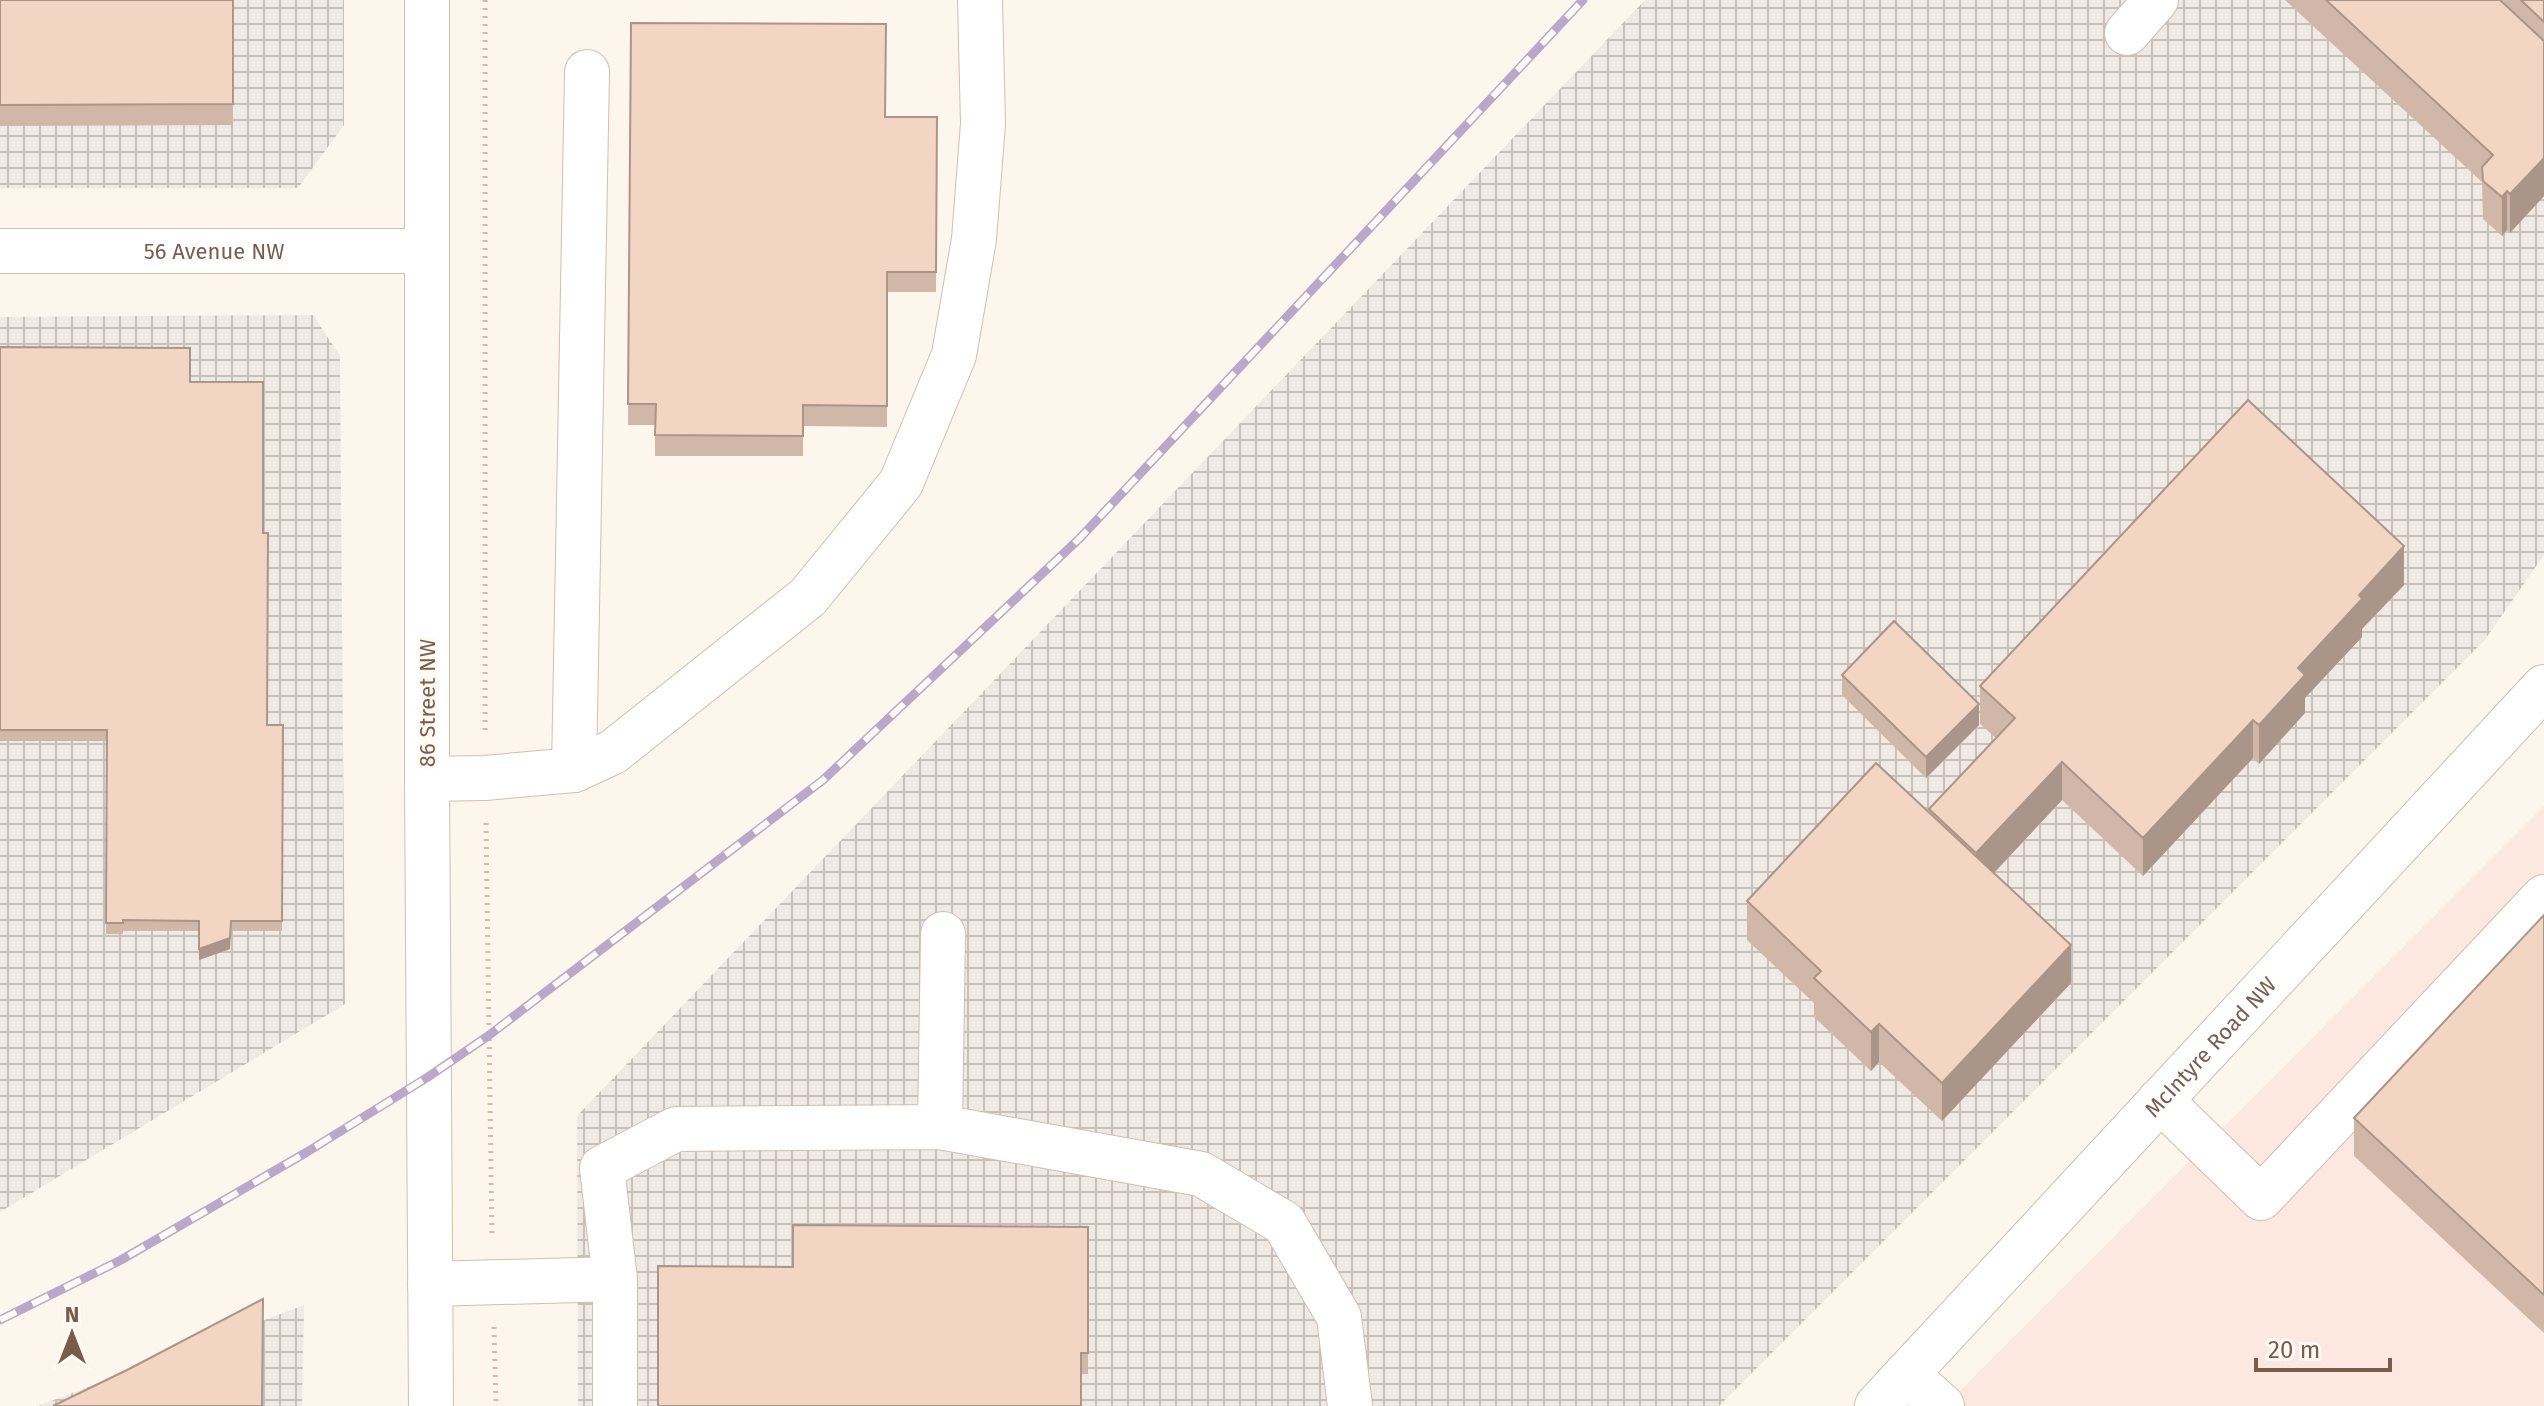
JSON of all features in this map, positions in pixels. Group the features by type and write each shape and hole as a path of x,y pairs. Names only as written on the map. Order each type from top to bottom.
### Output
{"street":[{"name":"86 Street NW","path":"427,0 431,1406"},
{"path":"427,779 485,778 574,770 613,752 808,597 901,483 954,355 974,239 983,124 980,0"},
{"path":"2127,33 2156,0"},
{"path":"574,770 587,72"},
{"name":"56 Avenue NW","path":"0,251 427,251"},
{"name":"McIntyre Road NW","path":"1877,1406 2544,687"},
{"path":"2160,1100 2261,1198 2544,897"},
{"path":"940,1127 943,934"},
{"path":"615,1406 615,1279 602,1168 676,1129 940,1127 1201,1174 1284,1223 1339,1317 1350,1406"},
{"path":"430,1284 615,1279"},
{"path":"1906,1374 1942,1406"}],"path":[{"path":"485,0 485,778 496,1406"}],"shaded area":[{"path":"0,0 344,0 344,125 298,188 0,188"},
{"path":"1645,0 2544,0 2544,555 2484,641 1719,1406 578,1406 577,1116"},
{"path":"313,315 340,356 345,1004 0,1212 0,317"},
{"path":"2544,806 2544,1406 1945,1406"},
{"path":"304,1305 302,1406 38,1406"}],"building":[{"path":"0,0 233,0 233,104 0,105"},
{"path":"2326,0 2500,0 2544,41 2544,158 2510,194 2507,191 2502,197 2483,181 2482,167 2493,155"},
{"path":"2521,0 2544,0 2544,22"},
{"path":"631,23 886,24 885,117 937,117 936,272 887,272 887,406 803,405 803,436 655,435 656,404 628,404"},
{"path":"0,347 190,348 190,382 263,382 263,533 268,533 267,725 283,725 282,921 231,921 230,938 199,949 199,921 123,920 123,923 106,923 107,730 0,730"},
{"path":"2248,400 2404,546 2359,595 2362,599 2298,668 2305,675 2259,725 2253,720 2143,838 2062,762 1976,853 1929,809 2015,718 1980,686"},
{"path":"1894,621 1979,704 1926,757 1842,675"},
{"path":"1876,763 2071,945 1942,1083 1879,1024 1871,1032 1814,978 1821,971 1747,901"},
{"path":"2544,915 2544,1295 2354,1118"},
{"path":"793,1225 1088,1227 1088,1353 1081,1353 1081,1406 658,1406 658,1266 793,1267"},
{"path":"263,1299 262,1406 53,1406 129,1369"}],"railway":[{"path":"0,1320 121,1260 307,1152 428,1077 488,1036 823,780 1080,538 1583,0"}]}
